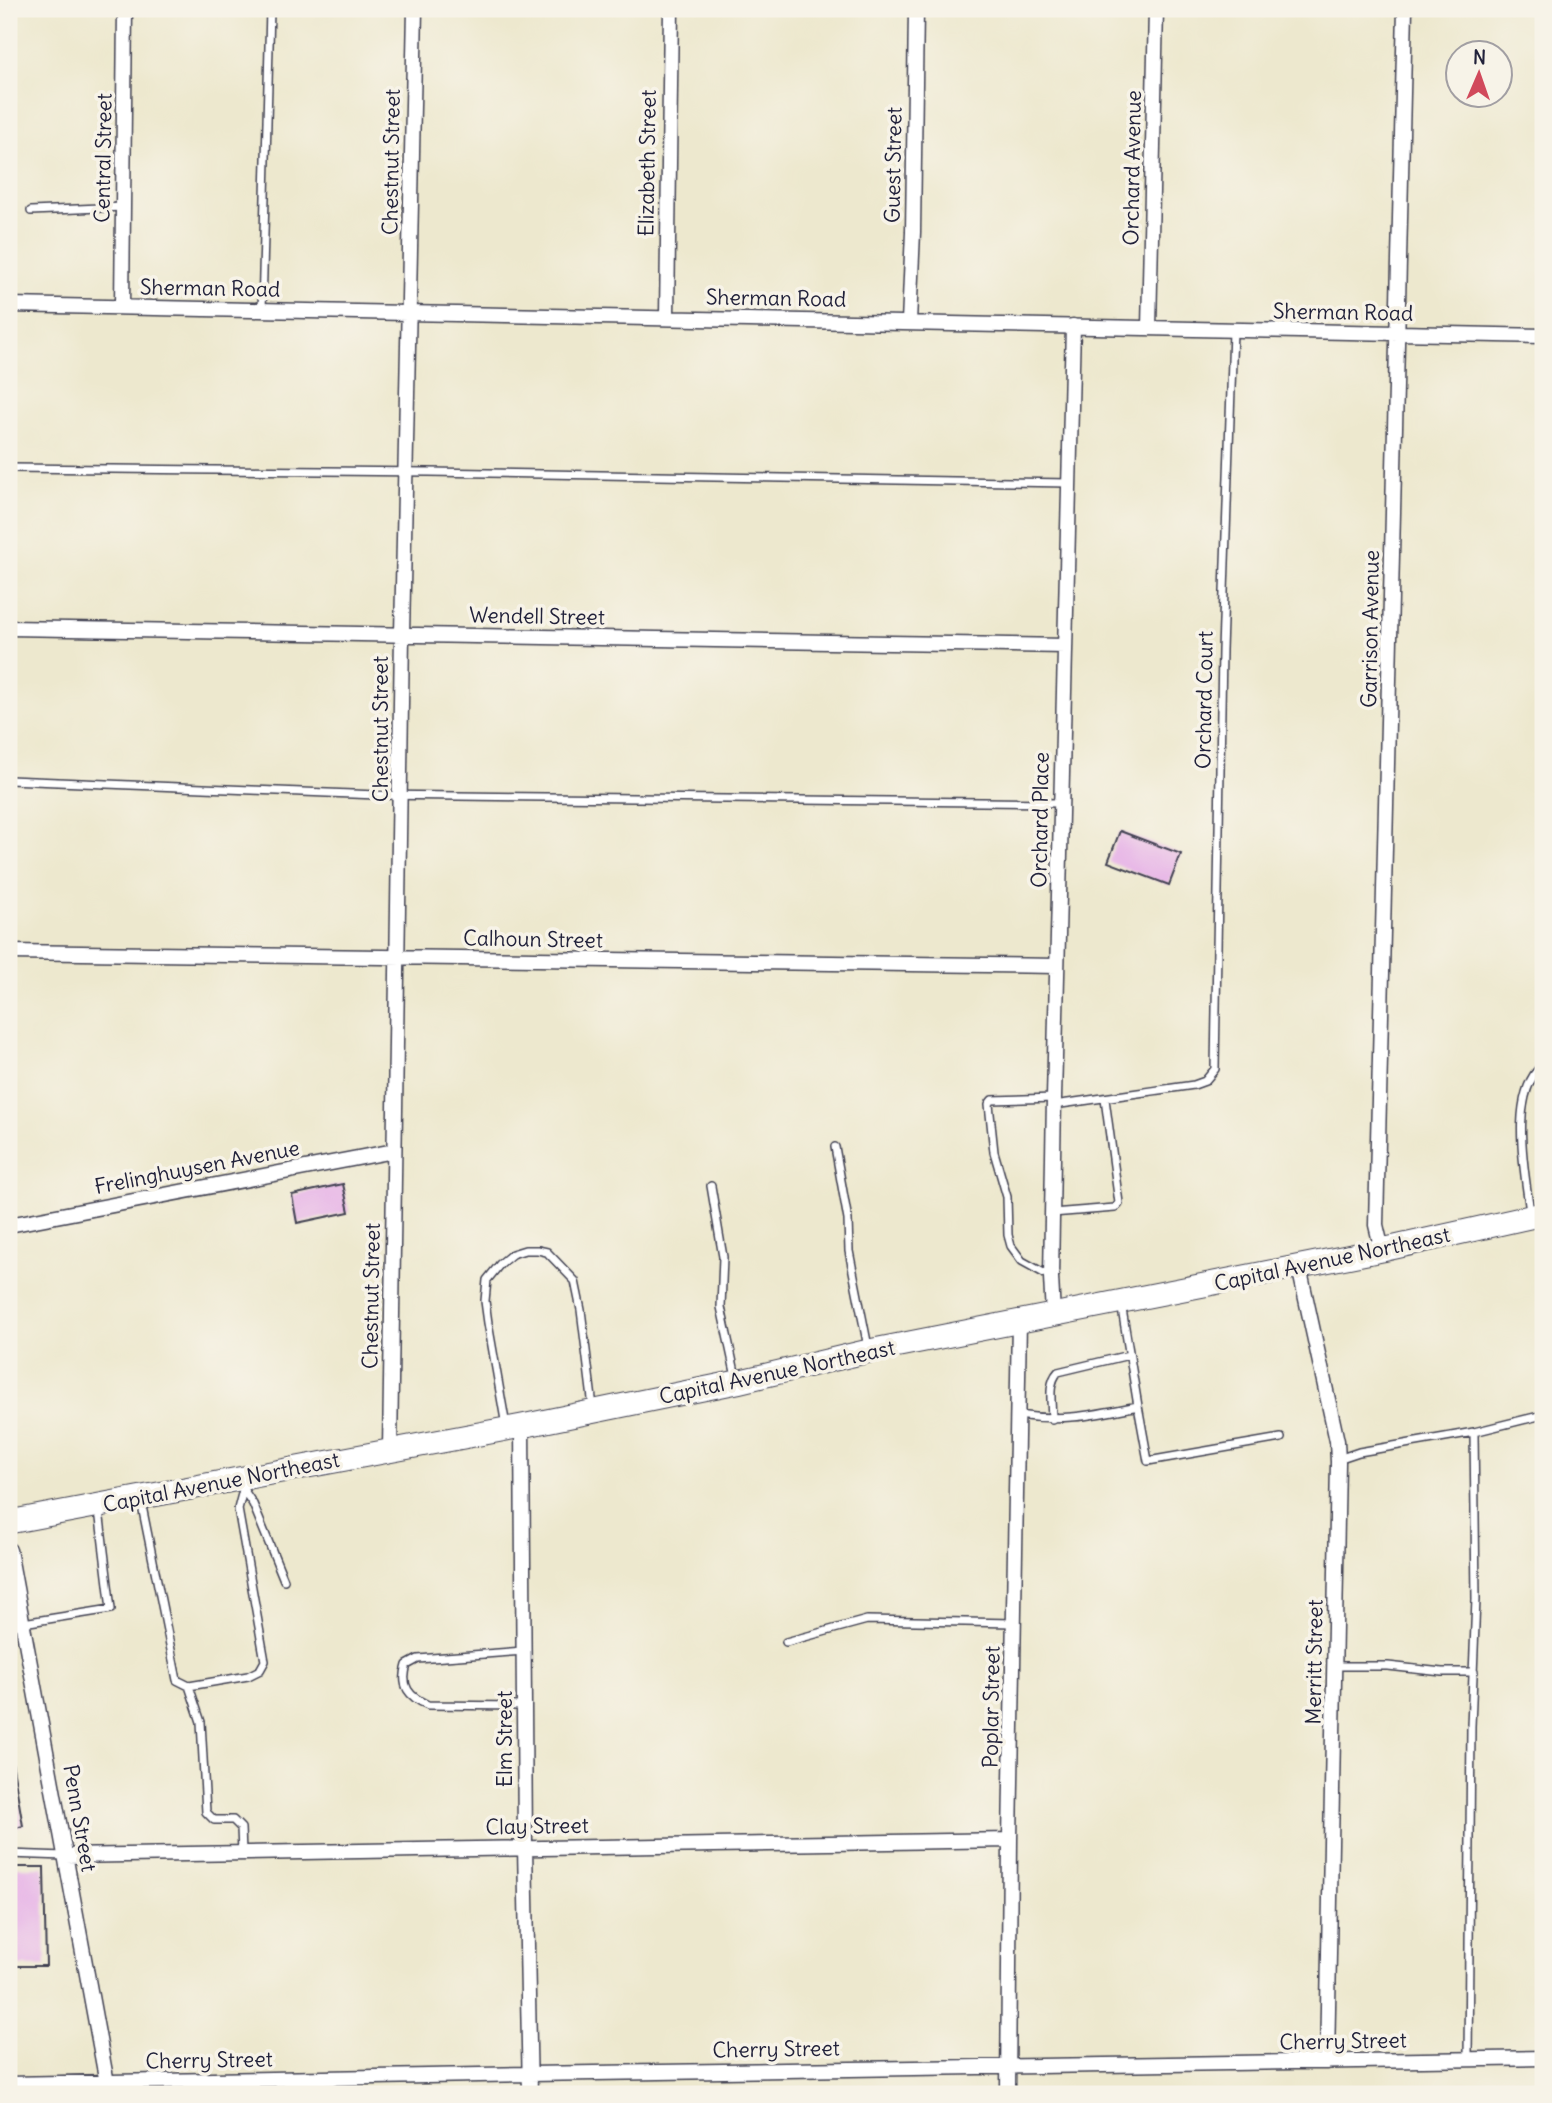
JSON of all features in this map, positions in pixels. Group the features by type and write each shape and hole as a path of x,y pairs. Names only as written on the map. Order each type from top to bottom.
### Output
{"main road":[{"name":"Capital Avenue Northeast","path":"9,1522 140,1497 241,1484 390,1450 737,1382 869,1351 1382,1250 1537,1215"}],"street":[{"name":"Central Street","path":"122,307 125,9"},
{"name":"Chestnut Street","path":"390,1450 402,635 415,9"},
{"name":"Elizabeth Street","path":"667,317 671,9"},
{"name":"Guest Street","path":"909,323 916,9"},
{"name":"Orchard Avenue","path":"1149,328 1156,9"},
{"name":"Garrison Avenue","path":"1382,1250 1376,1225 1405,9"},
{"name":"Sherman Road","path":"9,305 1543,337"},
{"name":"Orchard Place","path":"1053,1315 1051,1277 1054,1102 1073,326"},
{"name":"Wendell Street","path":"9,628 1065,646"},
{"name":"Calhoun Street","path":"9,952 1057,966"},
{"name":"Frelinghuysen Avenue","path":"9,1225 394,1150"},
{"name":"Merritt Street","path":"1299,1267 1337,1441 1338,1460 1327,2062"},
{"name":"Poplar Street","path":"1008,2094 1019,1321"},
{"name":"Elm Street","path":"514,1427 525,1651 525,1847 530,2094"},
{"name":"Penn Street","path":"9,1550 108,2089"},
{"name":"Clay Street","path":"65,1856 1010,1840"},
{"name":"Cherry Street","path":"9,2084 108,2089 530,2074 1543,2059"}],"lane":[{"path":"262,311 270,9"},
{"path":"31,211 123,207"},
{"name":"Orchard Court","path":"1105,1099 1194,1085 1205,1081 1215,1069 1222,650 1233,331"},
{"path":"9,468 406,471 1069,483"},
{"path":"9,780 401,795 1062,803"},
{"path":"1537,1215 1520,1137 1525,1095 1538,1069 1543,1065"},
{"path":"1051,1277 1022,1261 1011,1246 1004,1183 993,1152 989,1104 992,1100 1054,1102 1105,1099 1119,1203 1115,1208 1052,1213"},
{"path":"835,1147 848,1220 849,1251 869,1351"},
{"path":"711,1186 723,1257 721,1307 737,1382"},
{"path":"514,1427 485,1301 487,1280 512,1254 525,1250 547,1252 575,1281 594,1411"},
{"path":"1120,1301 1148,1461 1281,1438"},
{"path":"1052,1419 1052,1387 1054,1376 1058,1372 1129,1355"},
{"path":"1017,1415 1052,1419 1077,1418 1138,1406"},
{"path":"1338,1460 1359,1452 1474,1432 1543,1415"},
{"path":"1468,2060 1476,1599 1474,1432"},
{"path":"241,1484 253,1504 284,1580"},
{"path":"140,1497 177,1680 189,1686 248,1676 260,1670 265,1661 238,1509 241,1484"},
{"path":"23,1623 111,1609 98,1505"},
{"path":"786,1642 867,1620 1013,1623"},
{"path":"525,1651 418,1659 407,1665 404,1675 405,1689 414,1699 428,1705 526,1706"},
{"path":"1335,1666 1388,1666 1442,1672 1474,1672"},
{"path":"189,1686 201,1721 206,1812 214,1819 233,1821 240,1828 242,1852"},
{"path":"9,1854 65,1856"}],"building":[{"path":"1120,831 1181,854 1169,885 1108,862"},
{"path":"343,1184 349,1212 297,1223 292,1195"},
{"path":"9,1744 23,1826 9,1830"},
{"path":"9,1867 44,1867 46,1966 9,1966"}]}
